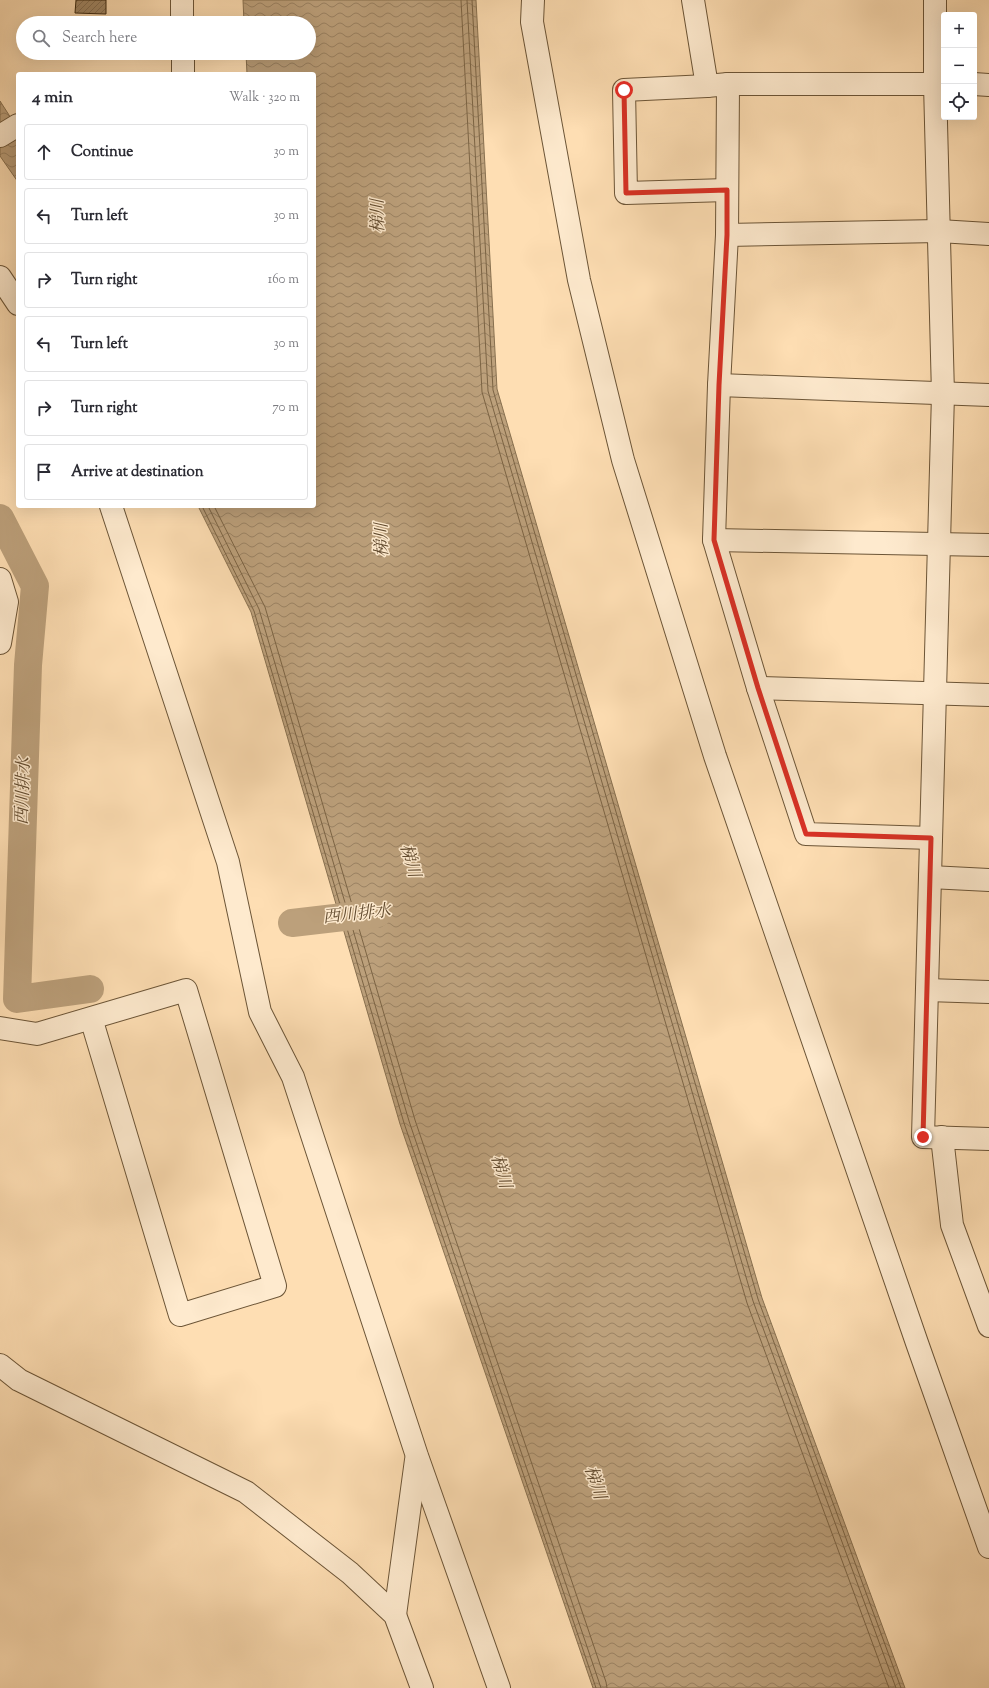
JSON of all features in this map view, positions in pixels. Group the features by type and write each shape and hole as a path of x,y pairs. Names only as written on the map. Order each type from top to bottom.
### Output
{"street":[{"path":"182,0 182,16"},
{"path":"533,0 532,22 579,280 623,460 714,756 989,1547"},
{"path":"692,0 718,85 727,190 727,235 719,385 714,540 758,688 806,834 931,838"},
{"path":"935,0 940,84 939,231 943,394 923,1137 989,1139"},
{"path":"183,60 184,72"},
{"path":"727,190 626,193 624,90 718,85 940,84"},
{"path":"977,84 989,85"},
{"path":"0,136 16,126"},
{"path":"727,235 939,231 989,234"},
{"path":"0,277 16,301"},
{"path":"719,385 989,395"},
{"path":"112,508 228,862 260,1012 293,1077 416,1456 499,1688"},
{"path":"714,540 989,545"},
{"path":"0,579 7,602 0,643"},
{"path":"758,688 989,695"},
{"path":"930,877 989,880"},
{"path":"0,1028 37,1034 91,1018 186,990 275,1286 180,1315 91,1018"},
{"path":"927,990 989,992"},
{"path":"942,1137 952,1225 989,1326"},
{"path":"0,1365 19,1380 246,1492 350,1573 395,1615 422,1688"},
{"path":"395,1615 416,1456"}],"water":[{"name":"梯川","path":"243,0 476,0 497,389 762,1298 905,1688 593,1688 400,1124 251,612 199,508 316,508 316,72 247,72 246,60 316,60 316,16 244,16"},
{"path":"0,101 16,126 16,179 0,156"}],"building":[{"path":"76,0 106,0 106,14 75,13"}],"waterway":[{"name":"西川排水","path":"0,518 35,586 28,665 17,999 90,989"},
{"name":"西川排水","path":"292,923 378,913"}],"route":[{"path":"624,90 626,193 727,190 727,235 719,385 714,540 758,688 806,834 931,838 923,1137"}]}
